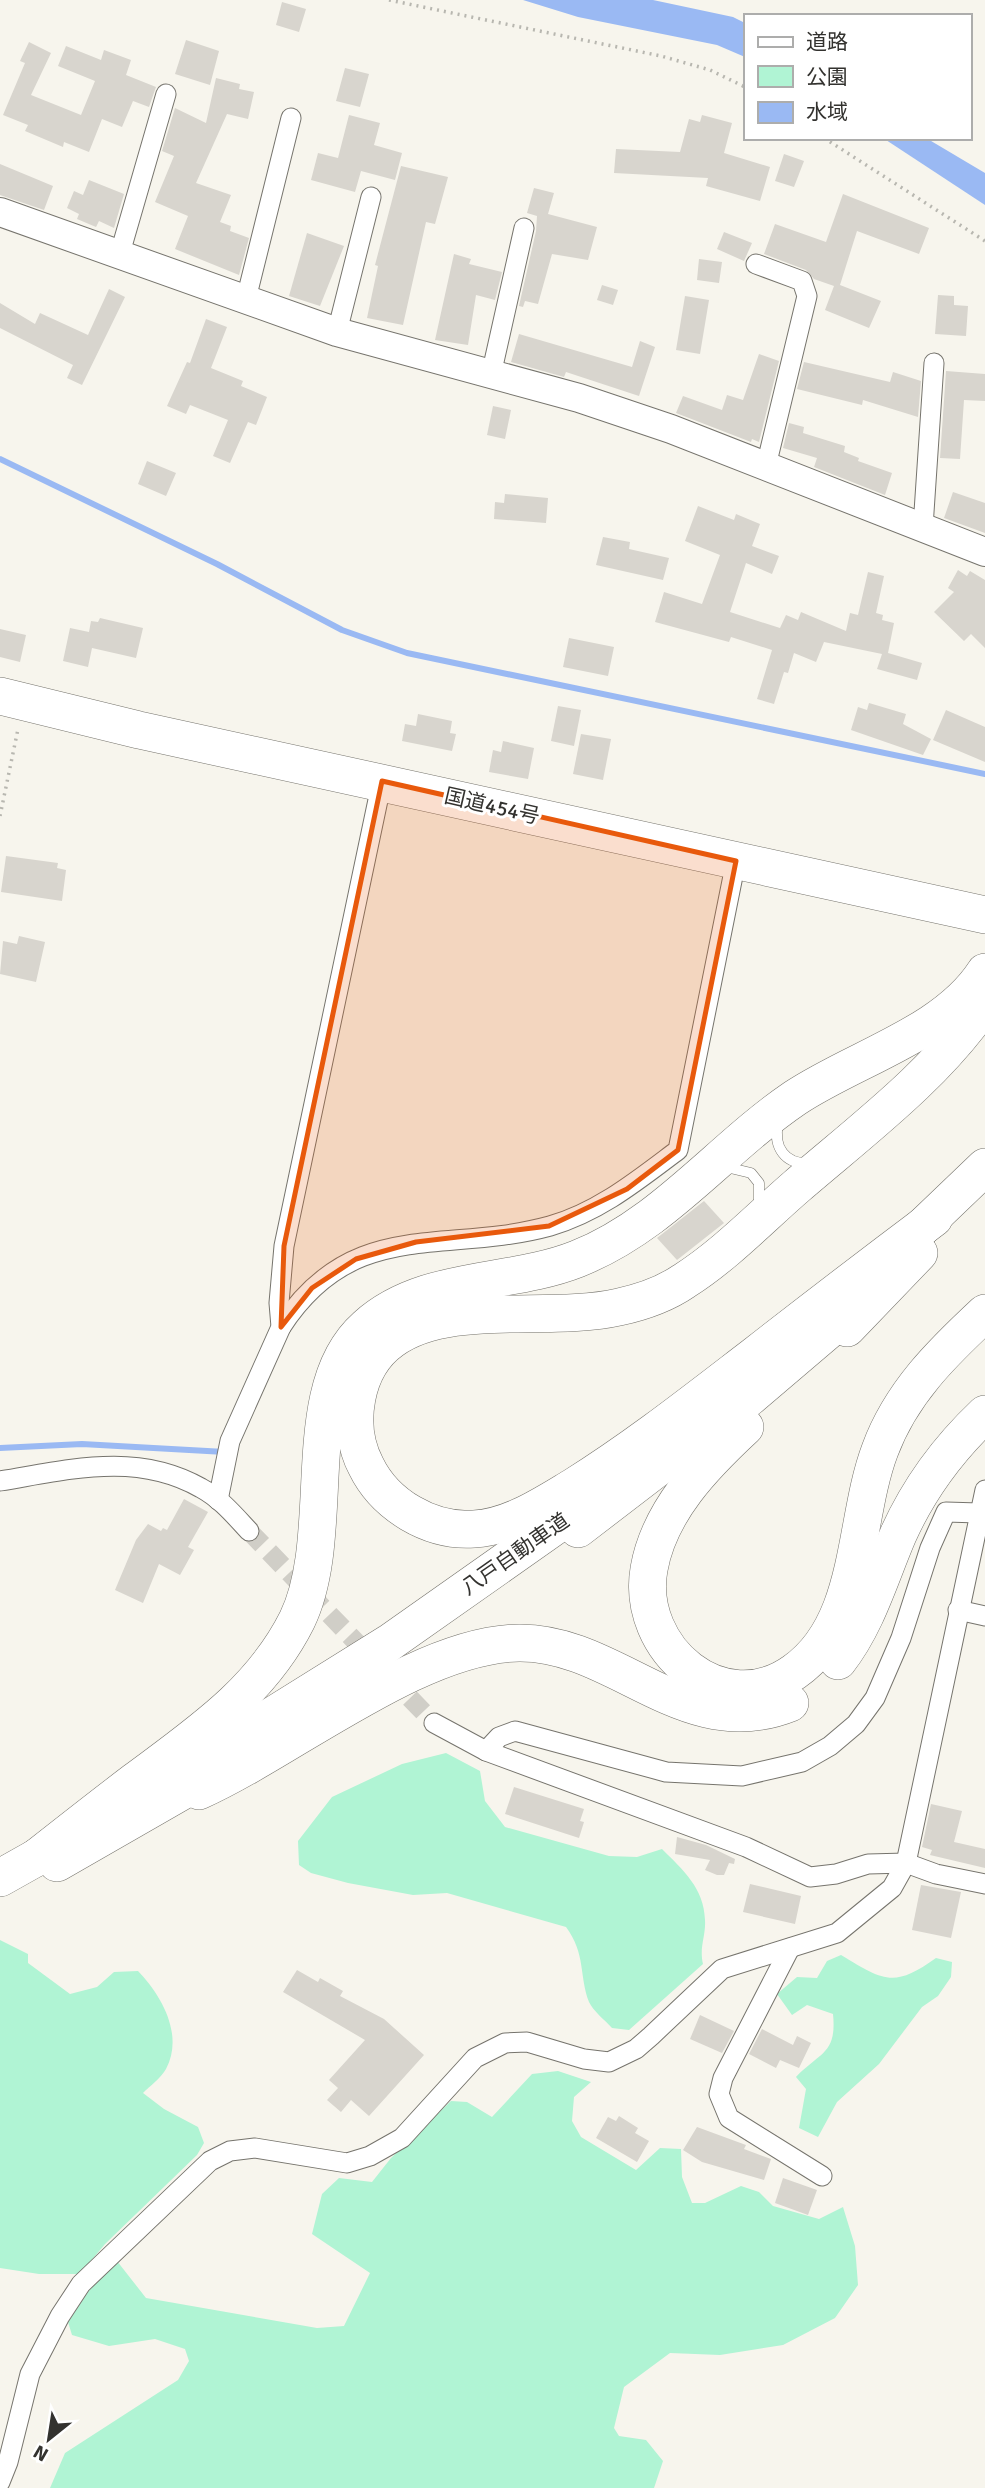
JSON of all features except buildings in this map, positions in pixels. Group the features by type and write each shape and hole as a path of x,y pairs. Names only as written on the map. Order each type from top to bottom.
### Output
{"highway":[{"name":"国道454号","path":"12,700 985,915"},
{"path":"36,1858 221,1717 255,1684 277,1654 297,1621 310,1587 318,1551 327,1407 339,1366 361,1331 376,1318 410,1300 452,1287 554,1267 596,1251 636,1227 793,1099 942,1016 970,993 985,972"},
{"path":"934,1218 629,1452 519,1517 473,1529 426,1521 391,1499 366,1467 355,1431 358,1394 374,1358 401,1334 417,1325 453,1317 564,1316 624,1306 654,1297 682,1283 744,1233 950,1048 985,1003"},
{"name":"八戸自動車道","path":"0,1878 268,1721 389,1643 589,1503 759,1369 934,1218 985,1167"},
{"name":"八戸自動車道","path":"0,1894 145,1815 399,1656 620,1500 750,1396 919,1253 985,1189"},
{"path":"919,1253 834,1342 715,1454 677,1503 654,1549 647,1588 654,1627 675,1658 706,1680 744,1689 779,1681 808,1660 832,1628 841,1606 874,1468 888,1430 925,1372 985,1313"},
{"path":"145,1815 222,1780 435,1662 502,1644 522,1643 562,1650 680,1701 715,1713 757,1713 796,1701 812,1690 842,1656 864,1618 899,1533 923,1488 954,1445 985,1414"}],"street":[{"path":"120,254 166,94"},
{"path":"246,299 291,118"},
{"path":"337,332 371,197"},
{"path":"0,212 337,332 592,402 766,466 985,552"},
{"path":"491,375 524,228"},
{"path":"756,264 802,281 807,296 766,466"},
{"path":"923,527 934,363"},
{"path":"281,1327 279,1303 284,1245 382,781"},
{"path":"218,1500 230,1441 281,1327 297,1302 312,1288 356,1258 416,1242 518,1232 582,1214 627,1189 678,1150 736,862"},
{"path":"0,1482 101,1464 146,1469 201,1487 249,1531"},
{"path":"0,2482 8,2462 30,2374 60,2316 81,2284 210,2161 230,2151 255,2148 346,2163 370,2157 402,2138 475,2058 505,2043 527,2042 584,2059 609,2062 636,2049 722,1969 837,1933 892,1888 906,1863 985,1490"},
{"path":"486,1751 499,1737 515,1731 666,1772 742,1776 802,1762 830,1746 856,1724 875,1698 901,1638 930,1548 946,1512 979,1513"},
{"path":"958,1610 985,1616"},
{"path":"434,1723 486,1751 746,1847 810,1877 836,1874 868,1864 906,1863 936,1874 985,1884"},
{"path":"790,1948 723,2078 719,2094 729,2118 822,2176"}],"lane":[{"path":"793,1099 780,1116 777,1126 779,1150 787,1159 801,1163 834,1154"},
{"path":"708,1171 738,1168 759,1183 759,1206 744,1233"}],"path":[{"path":"389,0 661,56 710,70 744,87"},
{"path":"827,140 985,241"},
{"path":"0,816 12,700"}],"highlighted area":[{"path":"382,781 736,861 678,1150 627,1189 549,1226 416,1242 356,1259 312,1288 281,1327 284,1246"}],"green space":[{"path":"446,1753 480,1771 485,1801 505,1827 609,1856 637,1857 662,1849 691,1880 701,1898 705,1920 703,1964 629,2030 612,2028 589,2002 577,1946 566,1927 447,1893 413,1895 348,1883 311,1873 299,1865 298,1841 332,1797 402,1764"},
{"path":"0,1940 28,1954 28,1963 70,1994 97,1987 114,1972 138,1971 162,2004 168,2017 173,2043 166,2069 143,2093 164,2109 198,2127 204,2143 197,2155 105,2244 80,2274 39,2274 0,2268"},
{"path":"841,1955 888,1978 909,1974 936,1958 952,1962 951,1977 938,1996 922,2007 879,2064 837,2102 818,2137 799,2128 806,2089 796,2077 829,2045 834,2027 833,2014 807,2005 792,2015 777,1994 797,1977 817,1978 827,1961"},
{"path":"558,2071 591,2082 574,2097 572,2121 581,2137 636,2170 660,2148 681,2149 682,2177 692,2203 705,2203 741,2186 759,2192 773,2206 819,2219 843,2207 855,2246 858,2285 835,2318 783,2345 720,2355 670,2353 624,2387 614,2428 619,2436 646,2440 663,2461 654,2488 50,2488 65,2453 178,2380 189,2361 185,2349 155,2339 109,2346 72,2335 68,2322 94,2283 117,2261 146,2298 317,2328 344,2326 370,2273 312,2234 322,2194 339,2178 372,2182 391,2158 451,2101 467,2102 492,2117 532,2074"}],"water":[{"path":"523,0 653,0 733,17 744,22 744,57 717,45 578,17"},
{"path":"886,140 929,140 985,173 985,205"}],"waterway":[{"path":"0,459 217,564 342,630 407,653 985,774"},
{"path":"0,1448 82,1444 225,1452"}],"tunnel":[{"path":"249,1531 434,1723"}]}
